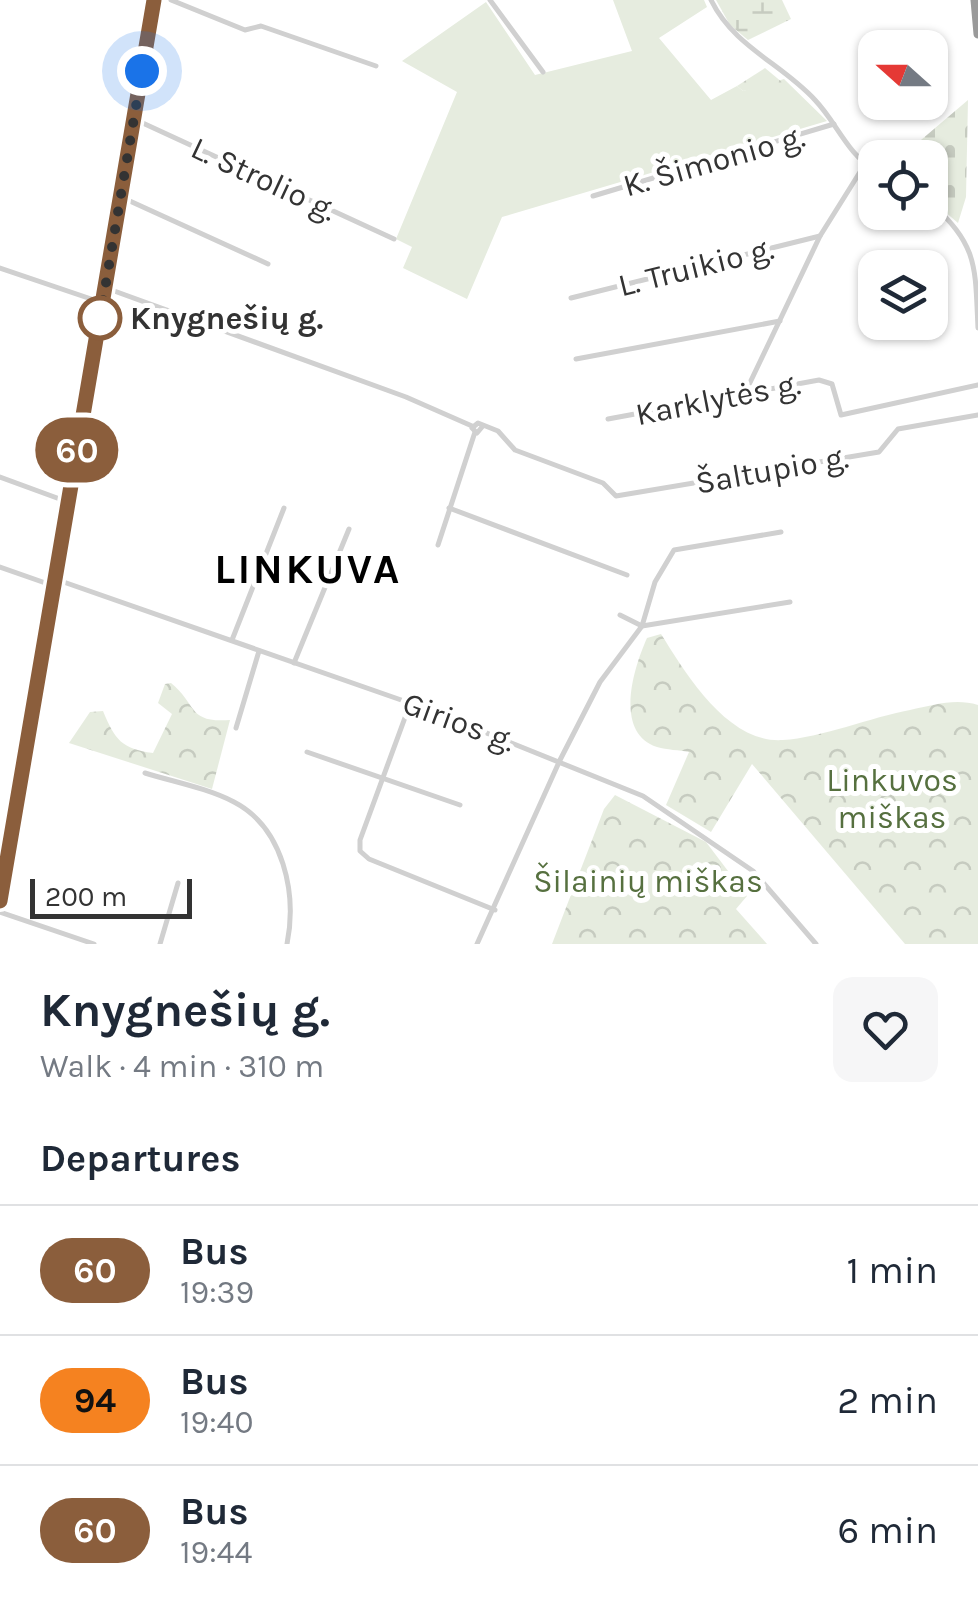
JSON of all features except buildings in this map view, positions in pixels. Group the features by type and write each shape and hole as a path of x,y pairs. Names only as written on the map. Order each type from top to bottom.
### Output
{"highway":[{"path":"974,0 978,34"}],"street":[{"path":"0,901 154,0"},
{"path":"172,0 245,30 262,26 376,66"},
{"path":"490,0 543,72"},
{"path":"711,0 729,31 805,90 858,155"},
{"name":"L. Strolio g.","path":"134,119 394,239"},
{"name":"K. Šimonio g.","path":"594,196 834,124"},
{"path":"746,391 820,236 858,175"},
{"path":"121,196 268,264"},
{"path":"948,220 969,240 976,269 978,328"},
{"name":"L. Truikio g.","path":"570,298 820,236"},
{"path":"0,268 102,303"},
{"path":"106,288 406,397 474,429 438,545"},
{"name":"L. Truikio g.","path":"576,359 780,321"},
{"name":"Karklytės g.","path":"608,420 746,391 826,380 836,390 841,415 978,385"},
{"name":"Šaltupio g.","path":"474,429 482,426 498,431 515,450 603,483 616,496 880,452 898,430 978,415"},
{"path":"0,477 68,502"},
{"path":"232,641 284,508"},
{"path":"449,508 627,574"},
{"path":"294,664 348,528"},
{"path":"477,944 560,760 600,682 642,626 655,582 674,550 781,532"},
{"name":"Girios g.","path":"0,567 232,641 410,704 560,760 643,796 730,854 769,886 816,944"},
{"path":"620,615 642,626 790,602"},
{"path":"236,728 259,651"},
{"path":"410,704 360,851 494,910"},
{"path":"306,752 460,805"},
{"path":"145,773 236,803 270,838 289,876 288,944"},
{"path":"160,944 178,883"},
{"path":"0,912 94,944"}],"green space":[{"path":"613,0 704,0 707,7 659,38 711,100 737,86 743,91 784,79 827,121 502,217 467,299 403,268 412,247 396,239 457,92 402,61 486,2 535,75 632,51"},
{"path":"716,0 782,0 791,19 748,40 730,25"},
{"path":"765,68 783,83 743,91 737,86"},
{"path":"968,100 966,197 958,223 948,214 948,140 921,140"},
{"name":"Linkuvos miškas","path":"661,634 711,704 744,731 763,738 783,740 813,735 944,703 978,705 978,944 905,944 752,764 711,832 666,805 689,752 657,747 643,739 631,714 633,681 642,650 647,638"},
{"path":"171,683 194,711 206,719 230,720 212,789 69,743 90,712 103,711 121,741 153,753 172,714 158,703 165,684"},
{"name":"Šilainių miškas","path":"615,795 706,842 747,896 736,909 767,944 552,944 604,809"}],"bus line":[{"name":"60","path":"0,901 154,0"}],"place":[{"name":"Knygnešių g.","path":"100,318"}],"district":[{"name":"LINKUVA","path":"308,569"}],"route":[{"path":"100,318 142,71"}]}
